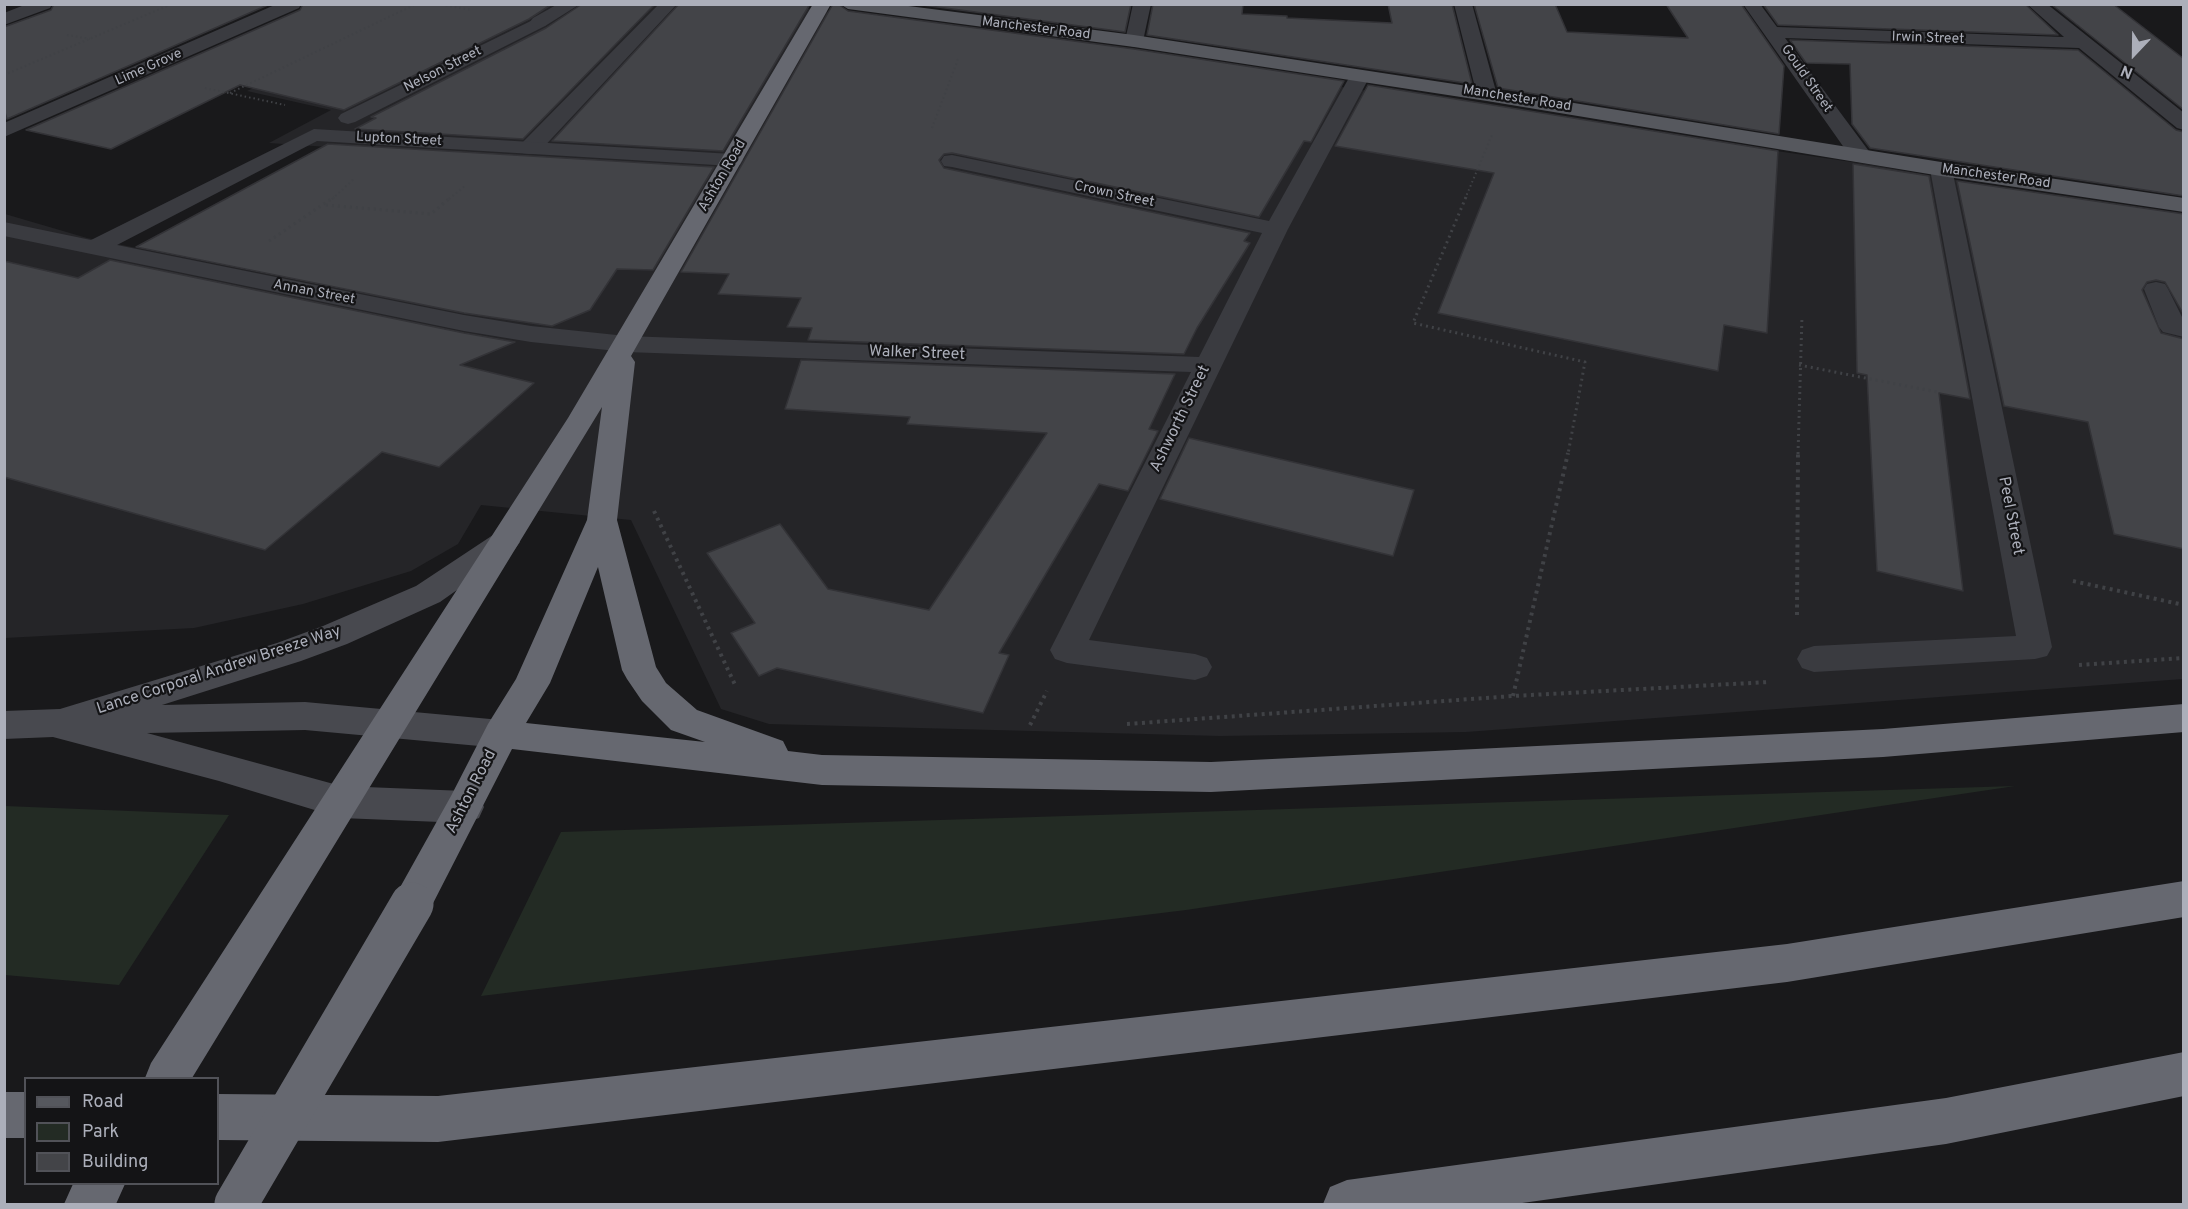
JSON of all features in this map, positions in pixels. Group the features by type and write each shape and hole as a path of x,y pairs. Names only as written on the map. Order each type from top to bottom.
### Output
{"highway":[{"name":"Ashton Road","path":"168,1077 625,346 822,4"},
{"name":"Ashton Road","path":"236,1204 412,904 465,807 501,734 532,683 602,520 625,346"},
{"path":"602,520 639,670 654,692 684,720 822,770"},
{"path":"501,734 822,770 1211,777 1883,744 2184,718"},
{"path":"219,1117 438,1119 1787,963 2184,898"},
{"path":"1347,1204 1946,1121 2184,1074"},
{"path":"4,1115 24,1115"},
{"path":"88,1204 100,1185"}],"main road":[{"name":"Manchester Road","path":"848,4 1134,41 1487,94 1941,169 2184,204"}],"street":[{"path":"4,20 44,4"},
{"name":"Lime Grove","path":"4,131 292,4"},
{"name":"Nelson Street","path":"314,135 572,4"},
{"path":"521,148 669,4"},
{"path":"1134,41 1142,4"},
{"path":"1463,4 1487,94"},
{"name":"Gould Street","path":"1751,4 1860,154"},
{"path":"2035,4 2184,124"},
{"name":"Irwin Street","path":"1773,32 2083,43"},
{"name":"Ashworth Street","path":"1195,667 1067,650 1276,229 1360,75"},
{"path":"93,248 314,135"},
{"name":"Lupton Street","path":"314,135 732,160"},
{"name":"Crown Street","path":"952,161 1276,229"},
{"name":"Peel Street","path":"1814,659 2035,647 1941,169"},
{"name":"Annan Street","path":"4,229 464,324 625,346"},
{"path":"2156,289 2172,327 2184,329"},
{"name":"Walker Street","path":"625,346 1208,365"},
{"name":"Lance Corporal Andrew Breeze Way","path":"56,724 289,652 335,635 428,594 504,542"},
{"name":"Lance Corporal Andrew Breeze Way","path":"4,725 221,716 305,716 501,734"},
{"name":"Lance Corporal Andrew Breeze Way","path":"56,724 219,766 341,802 465,807"}],"path":[{"path":"4,75 172,4"},
{"path":"230,93 416,4"},
{"path":"952,161 929,135 972,21"},
{"path":"136,73 348,118"},
{"path":"1507,98 1413,323 1586,362 1560,494 1513,696"},
{"path":"220,274 325,205 399,140"},
{"path":"325,205 431,214 521,148"},
{"path":"1797,622 1799,365 1802,316"},
{"path":"1799,365 1988,402"},
{"path":"607,480 644,490 738,691"},
{"path":"2020,570 2184,605"},
{"path":"2073,665 2184,658"},
{"path":"1122,724 1513,696 1772,682"}],"shaded area":[{"path":"429,5 783,5 1872,165 2183,220 2183,679 1466,732 1220,736 769,724 721,709 631,520 481,505 458,544 411,571 303,604 194,628 5,638 5,214 87,238 356,292 445,227 492,158 269,143 331,110 247,91"}],"green space":[{"path":"2015,786 1186,910 481,996 561,832"},
{"path":"5,806 229,815 119,985 5,975"}],"building":[{"path":"54,4 270,4 7,119 4,109 4,27 51,10"},
{"path":"303,4 552,4 529,19 344,110 240,85 111,149 26,130 300,10"},
{"path":"582,4 655,4 523,139 355,129 376,118 371,117 546,28"},
{"path":"679,4 810,4 723,151 552,141"},
{"path":"833,4 838,4 848,11 1134,49 1344,81 1311,142 1304,141 1259,217 952,153 944,154 939,160 944,168 1250,233 1244,241 1250,243 1197,328 1184,354 808,340 812,328 787,327 801,298 718,294 729,274 681,272"},
{"path":"915,4 1131,4 1125,32"},
{"path":"1153,4 1243,4 1242,14 1392,23 1388,4 1452,4 1472,84 1147,35"},
{"path":"1474,4 1555,4 1567,32 1688,38 1666,4 1741,4 1784,66 1779,134 1498,88"},
{"path":"1763,4 2025,4 2058,35 1778,25"},
{"path":"2051,4 2113,4 2184,59 2184,110"},
{"path":"1790,40 2078,50 2176,130 2184,132 2184,196 1870,148 1852,124 1850,64 1806,63"},
{"path":"1368,85 1778,151 1767,333 1724,325 1718,371 1438,313 1494,173 1335,146"},
{"path":"328,144 714,167 653,270 617,269 590,310 552,326 464,313 136,247"},
{"path":"1853,164 1929,176 1970,399 1939,393 1963,591 1877,571 1867,375 1857,373"},
{"path":"1957,181 2184,214 2184,315 2165,282 2156,280 2147,282 2142,290 2161,333 2184,339 2184,549 2114,534 2088,422 2004,406"},
{"path":"110,260 515,342 460,365 534,383 439,467 382,452 265,550 4,477 4,261 78,278"},
{"path":"801,360 1175,374 1149,429 1158,431 1128,491 1099,484 999,653 1009,655 983,713 777,668 759,676 731,633 755,623 707,553 780,524 828,589 929,610 1047,433 907,424 910,417 785,409"},
{"path":"1189,438 1414,490 1393,556 1160,499"}]}
